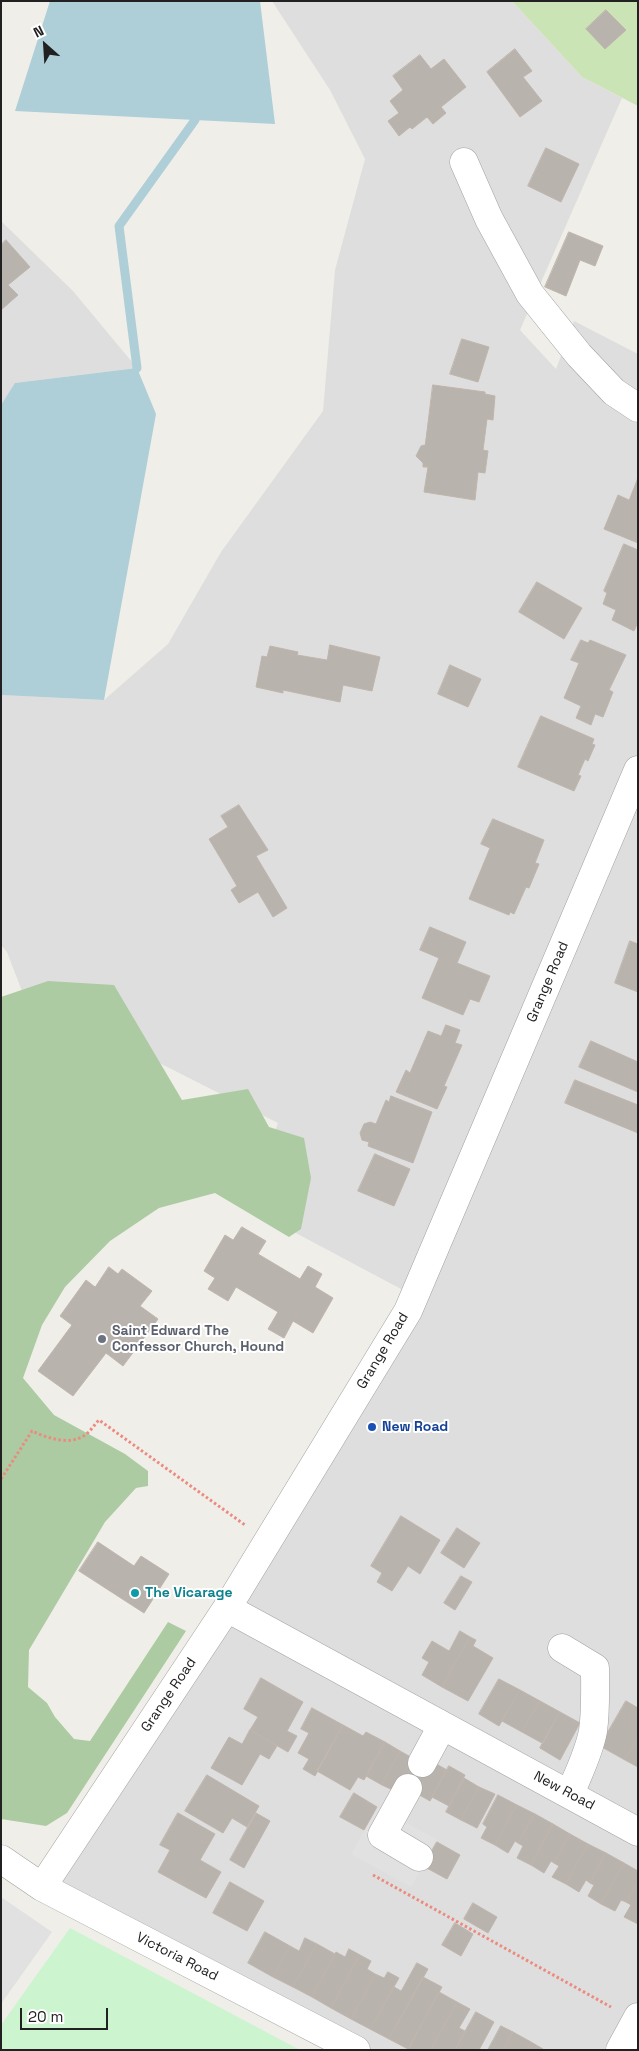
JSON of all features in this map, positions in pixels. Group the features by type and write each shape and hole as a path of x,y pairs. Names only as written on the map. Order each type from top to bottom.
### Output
{"street":[{"path":"464,162 489,219 530,294 614,392 638,408"},
{"name":"Grange Road","path":"42,1887 227,1608 408,1311 638,770"},
{"name":"New Road","path":"227,1608 638,1832"},
{"path":"562,1648 595,1668 595,1703 592,1732 584,1761 570,1794"},
{"path":"422,1763 442,1726"},
{"path":"408,1788 382,1835 419,1857"},
{"name":"Victoria Road","path":"1,1859 42,1887 356,2050"},
{"path":"620,2050 637,2019"}],"path":[{"path":"1,1479 32,1431 46,1438 70,1441 85,1436 99,1420 268,1542"},
{"path":"373,1875 637,2019"}],"shaded area":[{"path":"272,1 512,1 582,77 622,98 520,330 556,369 574,321 638,354 638,2050 347,2050 42,1887 416,1297 247,1207 278,1123 23,994 7,952 1,945 1,695 104,700 168,644 221,552 323,411 335,270 365,159 330,90"},
{"path":"1,221 73,291 137,368 16,383 1,405"},
{"path":"377,1807 438,1840 411,1887 351,1854"},
{"path":"1,1897 52,1932 1,2004"}],"green space":[{"path":"512,1 638,1 638,106 582,77"},
{"path":"48,981 114,985 182,1100 248,1089 269,1127 304,1138 311,1178 301,1229 289,1237 215,1193 159,1208 110,1241 65,1287 42,1325 23,1378 54,1415 125,1454 148,1471 148,1486 136,1488 105,1522 29,1650 28,1687 47,1703 55,1717 74,1739 90,1741 168,1622 186,1631 67,1813 46,1826 1,1819 1,997"},
{"path":"70,1928 300,2050 1,2050 1,2025"}],"water":[{"path":"50,1 260,1 275,124 15,111"},
{"path":"137,368 156,414 104,700 1,695 1,405 15,383"}],"building":[{"path":"606,10 626,30 605,49 586,29"},
{"path":"515,49 532,71 523,77 542,101 520,117 487,72"},
{"path":"420,55 431,69 444,59 466,87 441,107 446,113 433,124 427,117 412,129 410,127 399,136 388,121 399,113 390,101 403,90 393,76"},
{"path":"546,148 579,164 561,202 528,186"},
{"path":"569,232 603,246 595,266 580,260 566,296 545,287"},
{"path":"6,240 30,267 8,285 18,295 1,310 1,245"},
{"path":"462,339 489,347 478,382 450,374"},
{"path":"433,385 485,392 485,394 495,396 493,420 487,419 483,450 488,451 485,473 478,472 475,500 424,492 428,467 423,467 423,463 416,456 421,446 425,445"},
{"path":"638,478 638,543 604,529 618,495 629,500"},
{"path":"624,544 638,550 638,622 634,631 612,620 616,610 603,604 607,593 604,591"},
{"path":"537,582 582,608 564,639 519,612"},
{"path":"581,640 588,643 590,640 626,655 609,690 613,692 603,717 595,714 591,725 576,718 581,706 564,698 579,663 571,660"},
{"path":"330,645 380,657 372,691 343,685 340,702 283,690 283,693 256,687 262,656 267,657 270,646 298,652 297,655 327,660"},
{"path":"450,665 481,679 468,707 438,694"},
{"path":"541,716 594,739 592,744 595,745 588,761 585,759 578,775 581,776 574,791 518,767"},
{"path":"239,805 268,850 256,856 287,908 273,917 258,892 239,903 231,890 237,886 209,839 228,827 221,816"},
{"path":"493,819 544,840 535,863 539,864 529,888 526,887 514,914 510,912 509,915 469,899 490,848 481,844"},
{"path":"430,927 466,942 457,963 490,976 479,1002 470,999 463,1015 422,998 439,958 420,950"},
{"path":"630,941 638,944 638,992 615,983"},
{"path":"446,1025 460,1030 455,1043 462,1045 444,1086 447,1087 437,1109 396,1092 406,1070 410,1073 428,1031 441,1036"},
{"path":"591,1041 638,1062 638,1092 579,1067"},
{"path":"575,1080 638,1105 638,1133 565,1103"},
{"path":"391,1096 432,1112 413,1163 368,1146 369,1142 362,1140 360,1133 364,1124 370,1122 376,1124 386,1100 389,1102"},
{"path":"375,1154 410,1169 394,1206 358,1191"},
{"path":"242,1227 266,1241 258,1254 300,1279 308,1266 322,1274 315,1287 333,1298 313,1333 293,1321 284,1338 268,1329 278,1312 236,1287 228,1301 208,1289 215,1278 204,1271 225,1235 233,1240"},
{"name":"Saint Edward The Confessor Church, Hound","path":"109,1267 118,1274 122,1269 152,1291 140,1306 158,1319 123,1366 106,1353 73,1396 38,1371 72,1325 60,1316 86,1280 95,1287"},
{"path":"401,1516 440,1540 420,1574 408,1566 392,1591 377,1582 382,1573 371,1566"},
{"path":"457,1528 480,1543 464,1568 441,1553"},
{"name":"The Vicarage","path":"98,1542 134,1566 141,1556 169,1574 144,1613 79,1571"},
{"path":"461,1576 472,1582 455,1610 444,1603"},
{"path":"460,1631 470,1637 442,1687 422,1675 429,1662 422,1658 432,1641 449,1651"},
{"path":"470,1637 476,1640 473,1646 493,1658 468,1701 442,1687"},
{"path":"261,1678 303,1702 287,1731 297,1736 288,1752 250,1730 258,1717 244,1709"},
{"path":"499,1679 520,1690 499,1726 479,1714"},
{"path":"520,1690 540,1701 522,1732 502,1721"},
{"path":"540,1701 560,1712 542,1743 522,1732"},
{"path":"626,1701 638,1708 638,1737 625,1760 600,1746"},
{"path":"312,1708 343,1725 315,1776 303,1769 309,1759 298,1753 309,1733 301,1729"},
{"path":"560,1712 580,1723 560,1760 540,1748"},
{"path":"343,1725 363,1736 366,1732 385,1742 364,1780 358,1777 350,1790 317,1771"},
{"path":"250,1730 277,1746 269,1759 260,1754 242,1785 211,1768 229,1737 242,1744"},
{"path":"638,1737 638,1767 625,1760"},
{"path":"385,1742 400,1751 382,1785 366,1776"},
{"path":"400,1751 416,1760 397,1792 382,1785"},
{"path":"416,1760 431,1761 447,1770 430,1801 402,1785"},
{"path":"449,1766 465,1775 449,1806 432,1797"},
{"path":"207,1775 259,1806 247,1827 232,1818 223,1833 185,1811"},
{"path":"464,1778 479,1787 461,1820 446,1812"},
{"path":"479,1787 495,1794 477,1828 461,1820"},
{"path":"354,1793 377,1807 364,1830 340,1817"},
{"path":"498,1795 517,1805 495,1845 481,1838 487,1827 483,1824"},
{"path":"517,1805 535,1814 518,1843 515,1841 508,1853 495,1845"},
{"path":"178,1813 215,1834 200,1860 221,1872 206,1898 158,1872 170,1850 160,1845"},
{"path":"256,1813 270,1821 244,1868 230,1860"},
{"path":"535,1814 553,1824 531,1865 517,1858 523,1846 518,1843"},
{"path":"553,1824 570,1834 554,1863 551,1861 544,1873 531,1865"},
{"path":"570,1834 588,1844 566,1884 552,1877 559,1866 554,1863"},
{"path":"437,1842 460,1855 447,1879 423,1866"},
{"path":"588,1844 606,1853 590,1883 586,1880 579,1892 566,1884"},
{"path":"606,1853 624,1863 601,1904 588,1896 594,1885 590,1883"},
{"path":"624,1863 638,1871 638,1881 626,1902 621,1900 615,1911 601,1904"},
{"path":"638,1881 638,1924 624,1917 631,1905 626,1902"},
{"path":"230,1882 264,1901 247,1931 213,1913"},
{"path":"473,1903 497,1917 488,1933 464,1919"},
{"path":"455,1923 473,1934 461,1956 442,1945"},
{"path":"265,1932 290,1946 273,1977 248,1963"},
{"path":"305,1938 317,1944 293,1987 273,1977 290,1946 299,1951"},
{"path":"317,1944 335,1954 312,1997 293,1987"},
{"path":"349,1949 360,1955 331,2008 312,1997 336,1952 345,1957"},
{"path":"360,1955 371,1961 367,1969 375,1974 351,2019 331,2008"},
{"path":"417,1963 428,1969 389,2039 370,2029 394,1987 401,1991"},
{"path":"388,1972 399,1978 370,2029 351,2019 375,1974 384,1978"},
{"path":"423,1977 442,1987 408,2049 389,2039"},
{"path":"439,1992 457,2002 431,2050 408,2050"},
{"path":"457,2002 470,2009 459,2028 465,2031 455,2050 431,2050"},
{"path":"476,2012 494,2022 479,2050 455,2050"},
{"path":"501,2026 513,2032 503,2050 488,2050"},
{"path":"513,2032 531,2042 527,2050 503,2050"},
{"path":"531,2042 543,2049 543,2050 527,2050"}],"waterway":[{"path":"137,368 119,226 195,120"}],"place":[{"name":"Saint Edward The Confessor Church, Hound","path":"102,1339"},
{"name":"New Road","path":"372,1427"},
{"name":"The Vicarage","path":"135,1593"}]}
